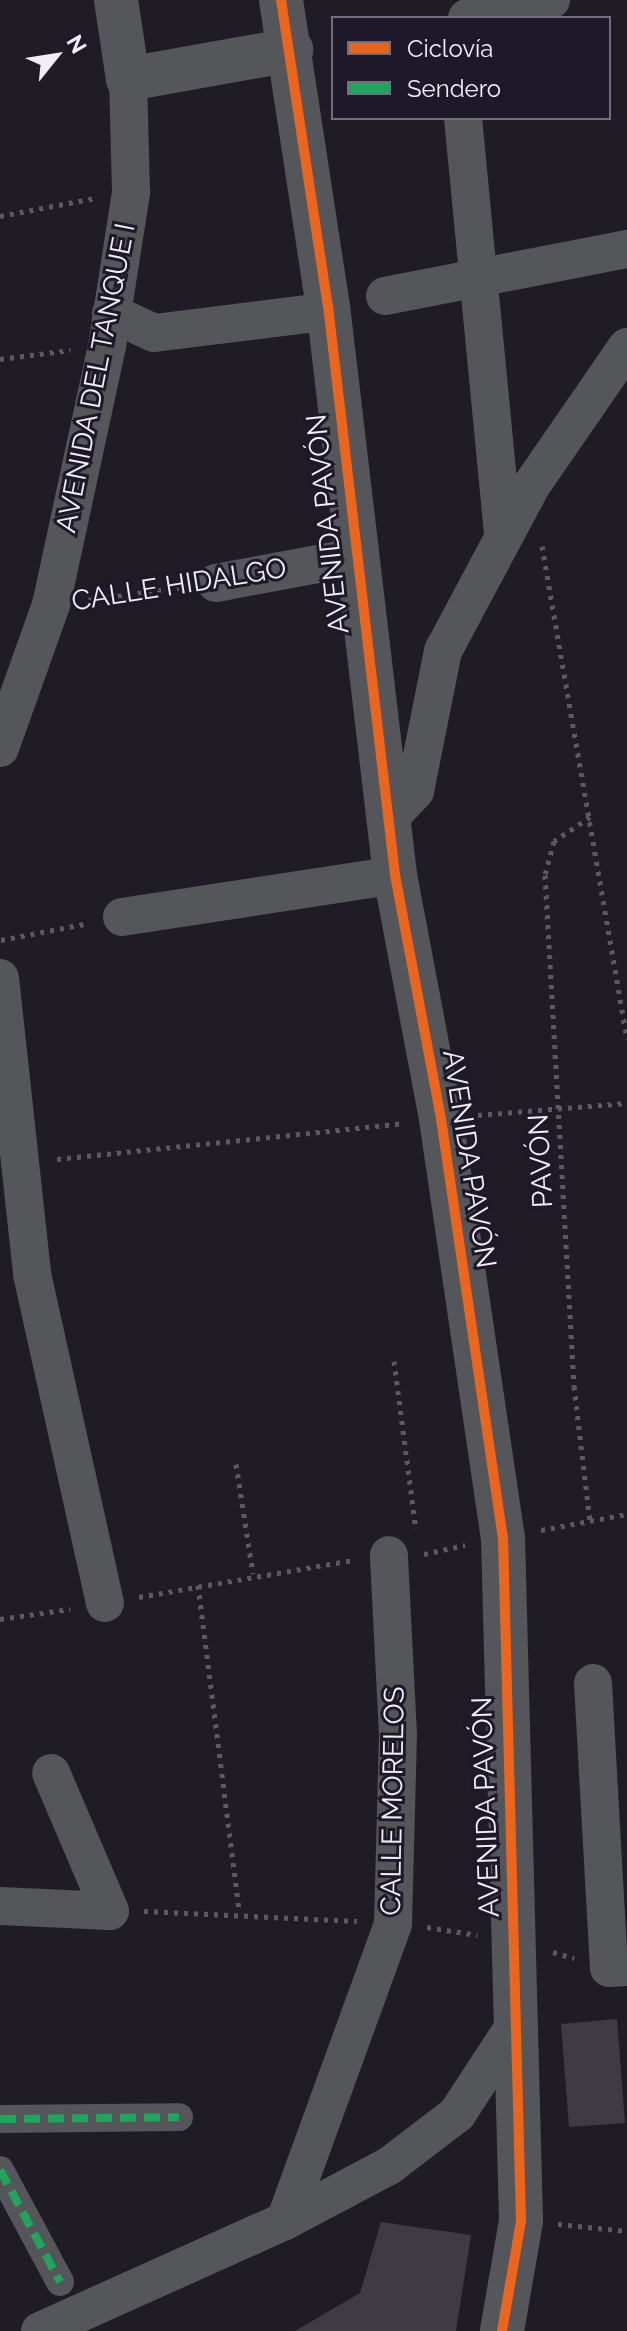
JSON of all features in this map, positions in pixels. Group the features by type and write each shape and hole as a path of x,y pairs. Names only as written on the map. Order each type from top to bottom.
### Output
{"street":[{"name":"AVENIDA DEL TANQUE I","path":"0,748 51,605 109,329 131,192 128,79 116,0"},
{"name":"AVENIDA PAVÓN","path":"281,0 291,50 387,821 441,1119 503,1537 514,1941 513,2028 521,2221 502,2331"},
{"path":"476,16 551,0"},
{"path":"128,79 291,50"},
{"path":"463,120 482,278 503,534"},
{"path":"385,296 627,249"},
{"path":"109,329 154,333 306,314"},
{"path":"387,821 415,791 443,651 531,486 627,347"},
{"name":"CALLE HIDALGO","path":"216,583 355,557"},
{"path":"122,917 395,875"},
{"path":"0,978 16,1277 105,1603"},
{"name":"CALLE MORELOS","path":"285,2221 393,1924 404,1555"},
{"path":"593,1683 618,1967"},
{"path":"0,1906 110,1911 51,1773"},
{"path":"40,2331 285,2221 389,2166 457,2114 513,2028"},
{"path":"0,2119 179,2117"},
{"path":"0,2170 60,2282"}],"path":[{"path":"0,216 131,192"},
{"path":"0,359 109,329"},
{"path":"531,486 627,1039"},
{"path":"0,940 122,917"},
{"path":"12,1165 441,1119 627,1103"},
{"path":"394,1361 404,1555"},
{"path":"236,1464 253,1574"},
{"path":"198,1585 239,1911"},
{"path":"0,1619 105,1603"},
{"path":"110,1911 239,1911 393,1924 514,1941 618,1967"},
{"path":"521,2221 627,2231"}],"building":[{"path":"617,2019 625,2123 569,2127 561,2024"},
{"path":"381,2222 471,2235 456,2331 295,2331 360,2293"}],"marked path":[{"path":"0,2119 179,2117"},
{"path":"0,2170 60,2282"}],"cycle path":[{"path":"281,0 328,306 395,875 441,1119 503,1537 521,2221 502,2331"}]}
